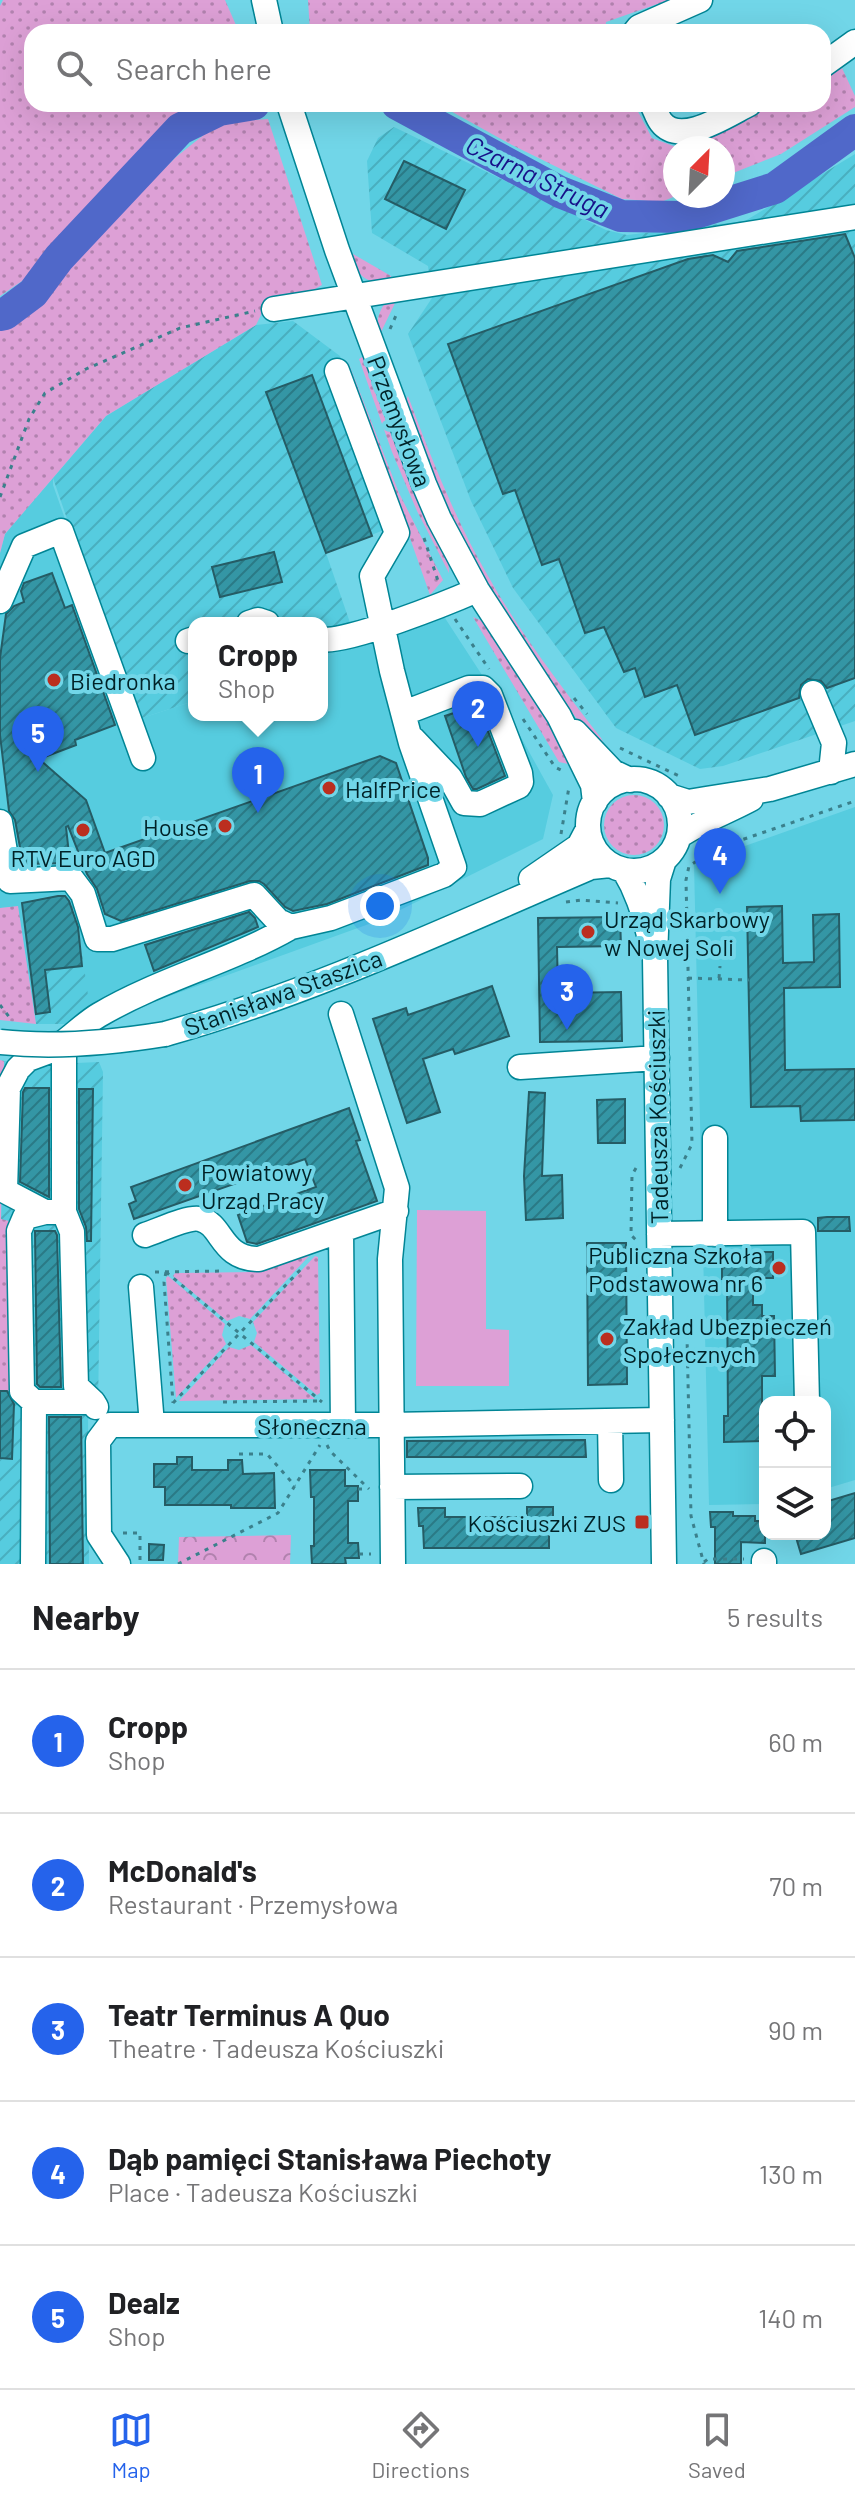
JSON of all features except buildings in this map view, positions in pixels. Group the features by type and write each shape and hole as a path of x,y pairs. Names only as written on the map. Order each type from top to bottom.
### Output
{"street":[{"path":"264,0 269,24"},
{"path":"646,24 700,0"},
{"path":"831,59 855,42"},
{"path":"656,112 661,123 677,132 693,131 732,112"},
{"name":"Przemysłowa","path":"291,113 354,296 439,519 477,590 613,772 630,780"},
{"path":"274,309 855,217"},
{"path":"118,1564 99,1535 98,1441 110,1425 76,1386 72,1232 54,1212 5,1191 8,1088 18,1069 28,1059 55,1049 96,1017 124,1002 262,944 291,927 331,918 444,875 454,867 406,724 372,576 397,533 337,371"},
{"path":"0,601 24,546 61,531 143,758"},
{"path":"328,641 355,636 477,590"},
{"path":"469,688 483,688 490,695 520,773 519,786 480,804 464,803 450,778 406,724 469,688"},
{"path":"813,693 845,739 831,772"},
{"name":"Przemysłowa","path":"567,707 593,785 595,802"},
{"path":"669,796 688,802 770,789 855,764"},
{"path":"644,781 658,786 669,796 677,808 679,836 674,849 664,860 652,868 638,871 617,868 599,856 588,829 589,815 604,791 616,783 644,781"},
{"path":"679,836 694,825 711,820 770,789"},
{"path":"0,822 10,881 71,878 83,894 97,939 112,939 254,895 278,921 291,927"},
{"name":"Stanisława Staszica","path":"464,921 560,861 579,846 588,829"},
{"name":"Tadeusza Kościuszki","path":"664,860 658,879 655,957 657,1058 649,1238 662,1420 664,1564"},
{"name":"Stanisława Staszica","path":"0,1042 61,1045 114,1042 165,1034 229,1016 290,994 591,867 617,868"},
{"name":"Tadeusza Kościuszki","path":"617,868 633,885 642,905 655,957"},
{"path":"341,1014 397,1188 390,1259 390,1425 380,1488 393,1564"},
{"path":"54,1212 64,1042"},
{"path":"520,1067 657,1058"},
{"path":"715,1138 715,1234"},
{"path":"145,1235 199,1218 232,1251 245,1259 259,1259 396,1211"},
{"path":"54,1212 25,1217 19,1231 22,1391 34,1402 93,1402"},
{"path":"341,1231 343,1425"},
{"path":"649,1238 803,1232 807,1396"},
{"path":"141,1287 159,1410"},
{"path":"33,1564 34,1402"},
{"name":"Słoneczna","path":"110,1425 159,1410 343,1425 662,1420"},
{"path":"610,1421 611,1480"},
{"path":"380,1488 520,1486"}],"path":[{"path":"389,338 390,328 404,299 403,288"},
{"path":"0,497 29,419 45,393 86,369 180,328 274,309"},
{"path":"567,707 593,722"},
{"path":"613,745 690,781"},
{"path":"560,840 570,782"},
{"path":"675,1179 692,1144 686,880 689,866 715,849 855,801"},
{"path":"714,833 715,849"},
{"path":"581,900 623,903"},
{"path":"719,980 720,966"},
{"path":"688,978 749,980"},
{"path":"0,1005 10,1018"},
{"path":"640,1161 632,1175 631,1235 649,1238"},
{"path":"159,1410 310,1259"},
{"path":"159,1410 166,1272 322,1402 218,1403"},
{"path":"677,1319 687,1336 691,1516 704,1563 708,1559 748,1559 759,1563"},
{"path":"159,1410 188,1403"},
{"path":"178,1564 278,1513 324,1438 330,1451 380,1488"},
{"path":"239,1457 239,1454 267,1454 295,1486"},
{"path":"119,1533 140,1533 140,1564"}],"shaded area":[{"path":"394,127 606,230 627,235 745,221 855,154 855,721 723,766 700,769 616,728 513,588 471,501 408,334 432,298 428,266 372,233 367,161 378,138"},
{"path":"293,321 340,356 399,524 326,553 358,646 328,656 328,617 188,617 188,703 136,720 53,478 106,416 256,325"},
{"path":"53,478 136,720 188,703 188,721 328,721 328,656 358,646 430,595 512,721 553,795 543,839 380,920 92,1024 36,1024 18,907 0,908 0,553 5,534"},
{"path":"855,807 855,1480 831,1487 831,1396 759,1396 759,1504 709,1505 694,864"},
{"path":"74,895 92,1024 36,1024 25,900"},
{"path":"4,1061 53,1064 99,1062 103,1072 98,1410 88,1411 89,1564 0,1564 0,1391 9,1391 9,1222 1,1221"}],"green space":[{"path":"3,0 225,0 236,24 24,24 24,112 188,112 160,131 31,275 0,296 0,6"},
{"path":"308,0 669,0 606,24 310,24"},
{"path":"842,68 855,96 855,107 781,154 735,172 735,136 699,136 749,112 831,112 831,73"},
{"path":"452,112 638,112 652,138 663,142 661,202 622,199"},
{"path":"268,119 322,285 313,290 269,299 256,325 106,416 5,534 0,553 0,326 19,320 78,254 176,157 220,122"},
{"path":"353,254 391,276 392,282 375,282 364,278 349,255"},
{"path":"397,299 381,332 378,332 380,312 386,301"},
{"path":"364,356 448,557 449,573 417,511 392,452 359,359"},
{"path":"347,359 399,493 443,580 430,595"},
{"path":"408,396 444,488 476,554 527,639 601,738 603,742 598,747 523,647 468,555 403,406"},
{"path":"473,617 484,622 573,761 568,764 559,762"},
{"path":"634,795 645,797 655,804 662,814 662,836 655,846 645,853 634,855 623,853 613,846 606,836 604,825 606,814 613,804 623,797"},
{"path":"18,906 36,1024 0,1020 0,908"},
{"path":"0,1060 4,1061 1,1219 9,1221 9,1391 0,1391"},
{"path":"417,1210 486,1211 486,1329 509,1330 509,1386 416,1386"},
{"path":"307,1255 250,1319 239,1316 227,1321 173,1276 175,1273 259,1272"},
{"path":"315,1256 318,1257 320,1393 317,1395 254,1342 257,1333 253,1322"},
{"path":"168,1276 225,1324 222,1335 226,1344 176,1398 166,1278"},
{"path":"251,1345 315,1399 179,1401 229,1347 239,1350"},
{"path":"291,1535 290,1564 178,1564 179,1537"}],"waterway":[{"name":"Czarna Struga","path":"0,315 33,293 59,258 180,129 215,112"},
{"name":"Czarna Struga","path":"412,112 560,192 621,216 683,217 775,188 855,130"}],"place":[{"name":"Biedronka","path":"54,680"},
{"name":"McDonald's","path":"478,747"},
{"name":"Dealz","path":"38,772"},
{"name":"HalfPrice","path":"329,788"},
{"name":"Cropp","path":"258,813"},
{"name":"House","path":"225,826"},
{"name":"RTV Euro AGD","path":"83,830"},
{"name":"Dąb pamięci Stanisława Piechoty","path":"720,894"},
{"name":"Urząd Skarbowy w Nowej Soli","path":"588,932"},
{"name":"Teatr Terminus A Quo","path":"567,1030"},
{"name":"Powiatowy Urząd Pracy","path":"185,1185"},
{"name":"Publiczna Szkoła Podstawowa nr 6","path":"779,1268"},
{"name":"Zakład Ubezpieczeń Społecznych","path":"607,1339"},
{"name":"Kościuszki ZUS","path":"642,1522"}]}
